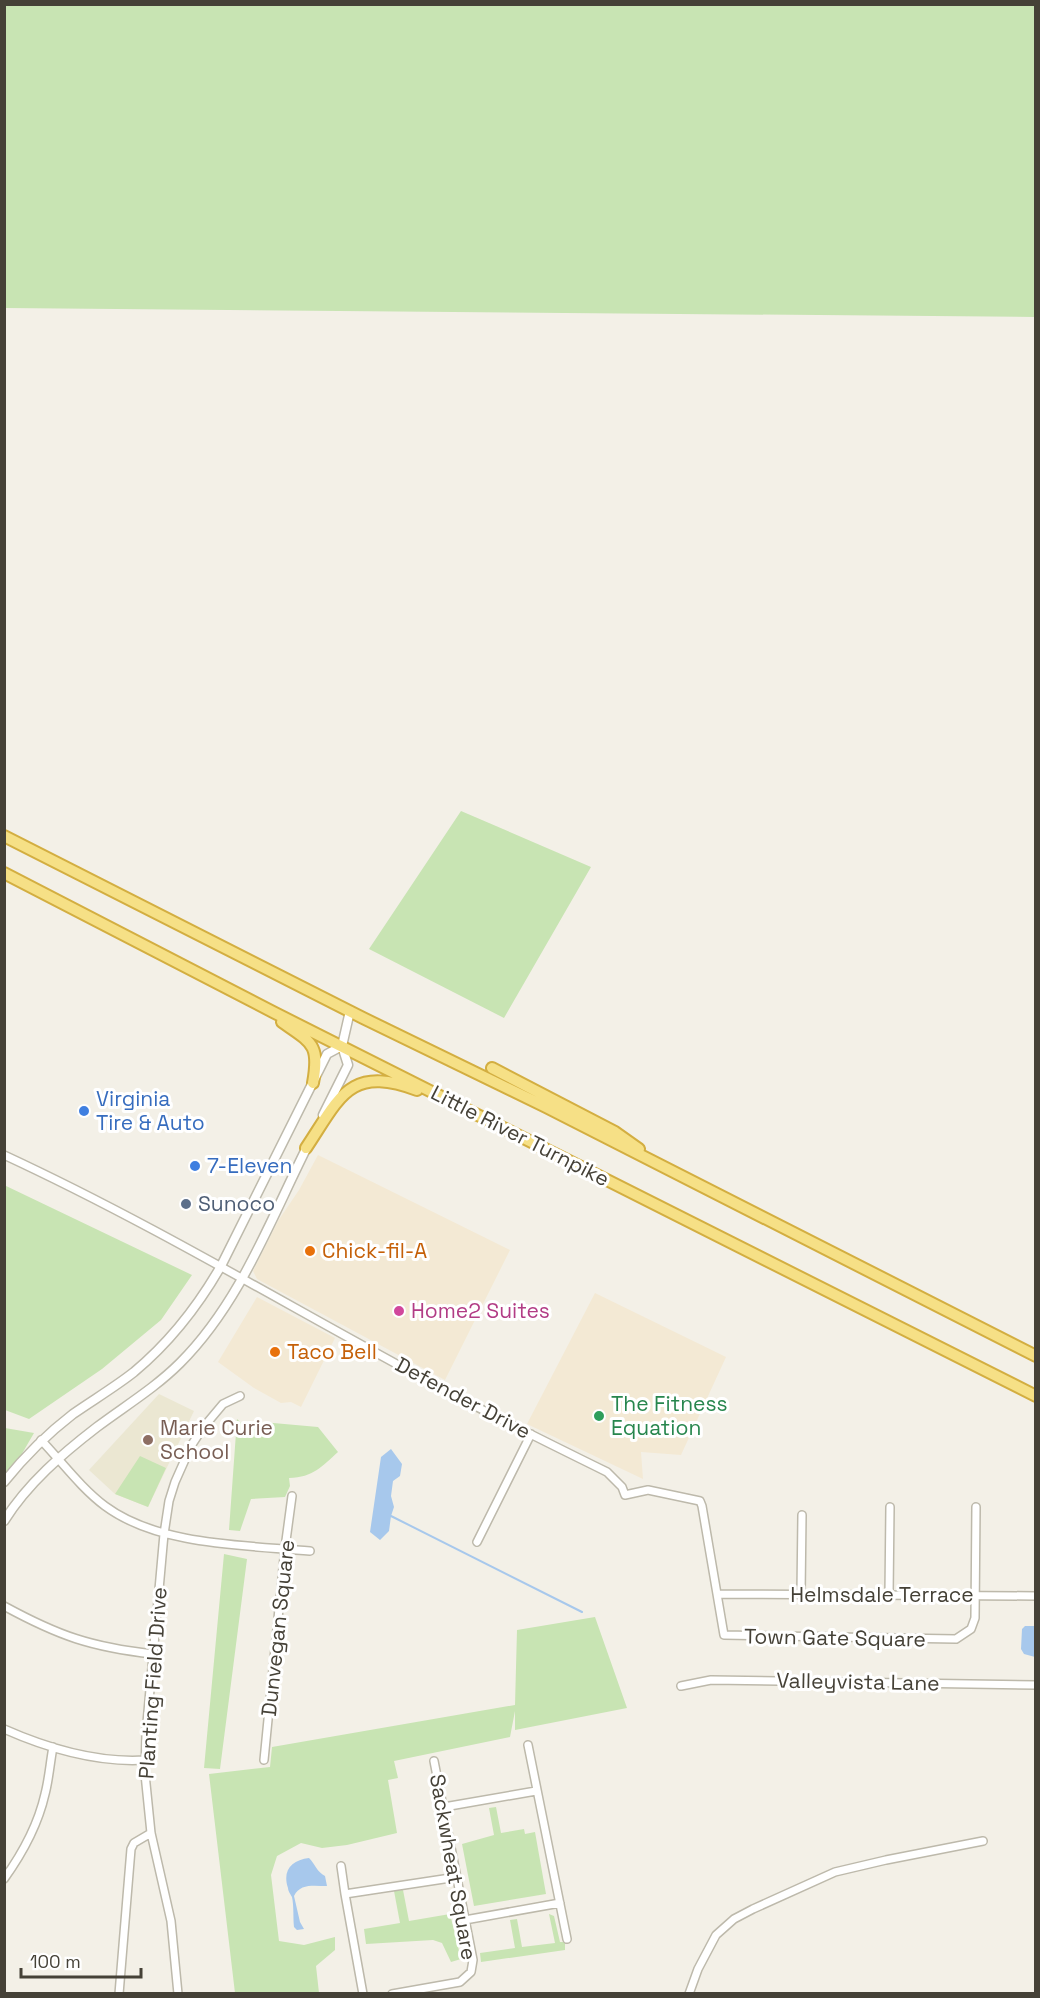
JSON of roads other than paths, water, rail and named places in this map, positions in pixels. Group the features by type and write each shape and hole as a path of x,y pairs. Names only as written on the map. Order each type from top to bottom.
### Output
{"highway":[{"name":"Little River Turnpike","path":"4,836 536,1102 1035,1356"},
{"name":"Little River Turnpike","path":"8,876 1035,1396"},
{"path":"258,1004 312,1045 316,1059 313,1083"},
{"path":"492,1068 615,1132 655,1163"},
{"path":"306,1148 340,1098 352,1088 368,1082 376,1080 395,1082 466,1108"}],"street":[{"path":"4,1521 41,1473 97,1427 162,1380 181,1362 200,1340 243,1279 348,1065 342,1046 350,1011"},
{"path":"4,1482 41,1440 153,1355 204,1296 327,1054 342,1046"},
{"name":"Defender Drive","path":"4,1155 75,1189 221,1266 438,1386 607,1472 622,1487 625,1495 648,1490 700,1502"},
{"name":"Planting Field Drive","path":"178,1994 171,1922 151,1833 146,1794 145,1760 164,1534 169,1501 191,1446 223,1404 240,1396"},
{"path":"477,1542 531,1434"},
{"path":"41,1440 87,1491 106,1507 134,1524 181,1538 310,1551"},
{"name":"Dunvegan Square","path":"264,1760 292,1496"},
{"name":"Town Gate Square","path":"700,1502 724,1635 956,1639 971,1629 975,1618 976,1595"},
{"path":"889,1595 890,1507"},
{"path":"976,1507 976,1595"},
{"path":"801,1594 802,1515"},
{"name":"Helmsdale Terrace","path":"717,1594 1035,1596"},
{"path":"4,1616 7,1607 73,1639 111,1648 153,1654"},
{"name":"Valleyvista Lane","path":"681,1686 711,1680 1035,1685"},
{"path":"4,1729 53,1747 103,1758 145,1760"},
{"path":"528,1745 567,1939"},
{"path":"4,1879 23,1850 37,1820 45,1795 53,1747"},
{"name":"Sackwheat Square","path":"409,1992 460,1982 471,1972 473,1960 434,1761"},
{"path":"444,1807 536,1791"},
{"path":"119,1994 131,1849 134,1843 151,1833"},
{"path":"690,1994 698,1969 716,1935 734,1919 753,1909 835,1872 983,1840"},
{"path":"341,1866 363,1994"},
{"path":"345,1894 457,1877"},
{"path":"465,1920 560,1903"},
{"path":"392,1994 409,1992"}],"water":[{"path":"391,1449 402,1464 400,1476 393,1481 391,1496 394,1507 389,1531 380,1540 370,1532 381,1457"},
{"path":"1025,1626 1035,1626 1035,1657 1024,1654 1021,1649 1022,1629"},
{"path":"309,1858 325,1876 327,1886 304,1887 294,1896 304,1929 297,1930 294,1927 293,1901 286,1876 293,1864"}],"waterway":[{"path":"391,1516 582,1612"}],"place":[{"name":"Virginia Tire & Auto","path":"84,1111"},
{"name":"7-Eleven","path":"195,1166"},
{"name":"Sunoco","path":"186,1204"},
{"name":"Chick-fil-A","path":"310,1251"},
{"name":"Home2 Suites","path":"399,1311"},
{"name":"Taco Bell","path":"275,1352"},
{"name":"The Fitness Equation","path":"599,1416"},
{"name":"Marie Curie School","path":"148,1440"}]}
